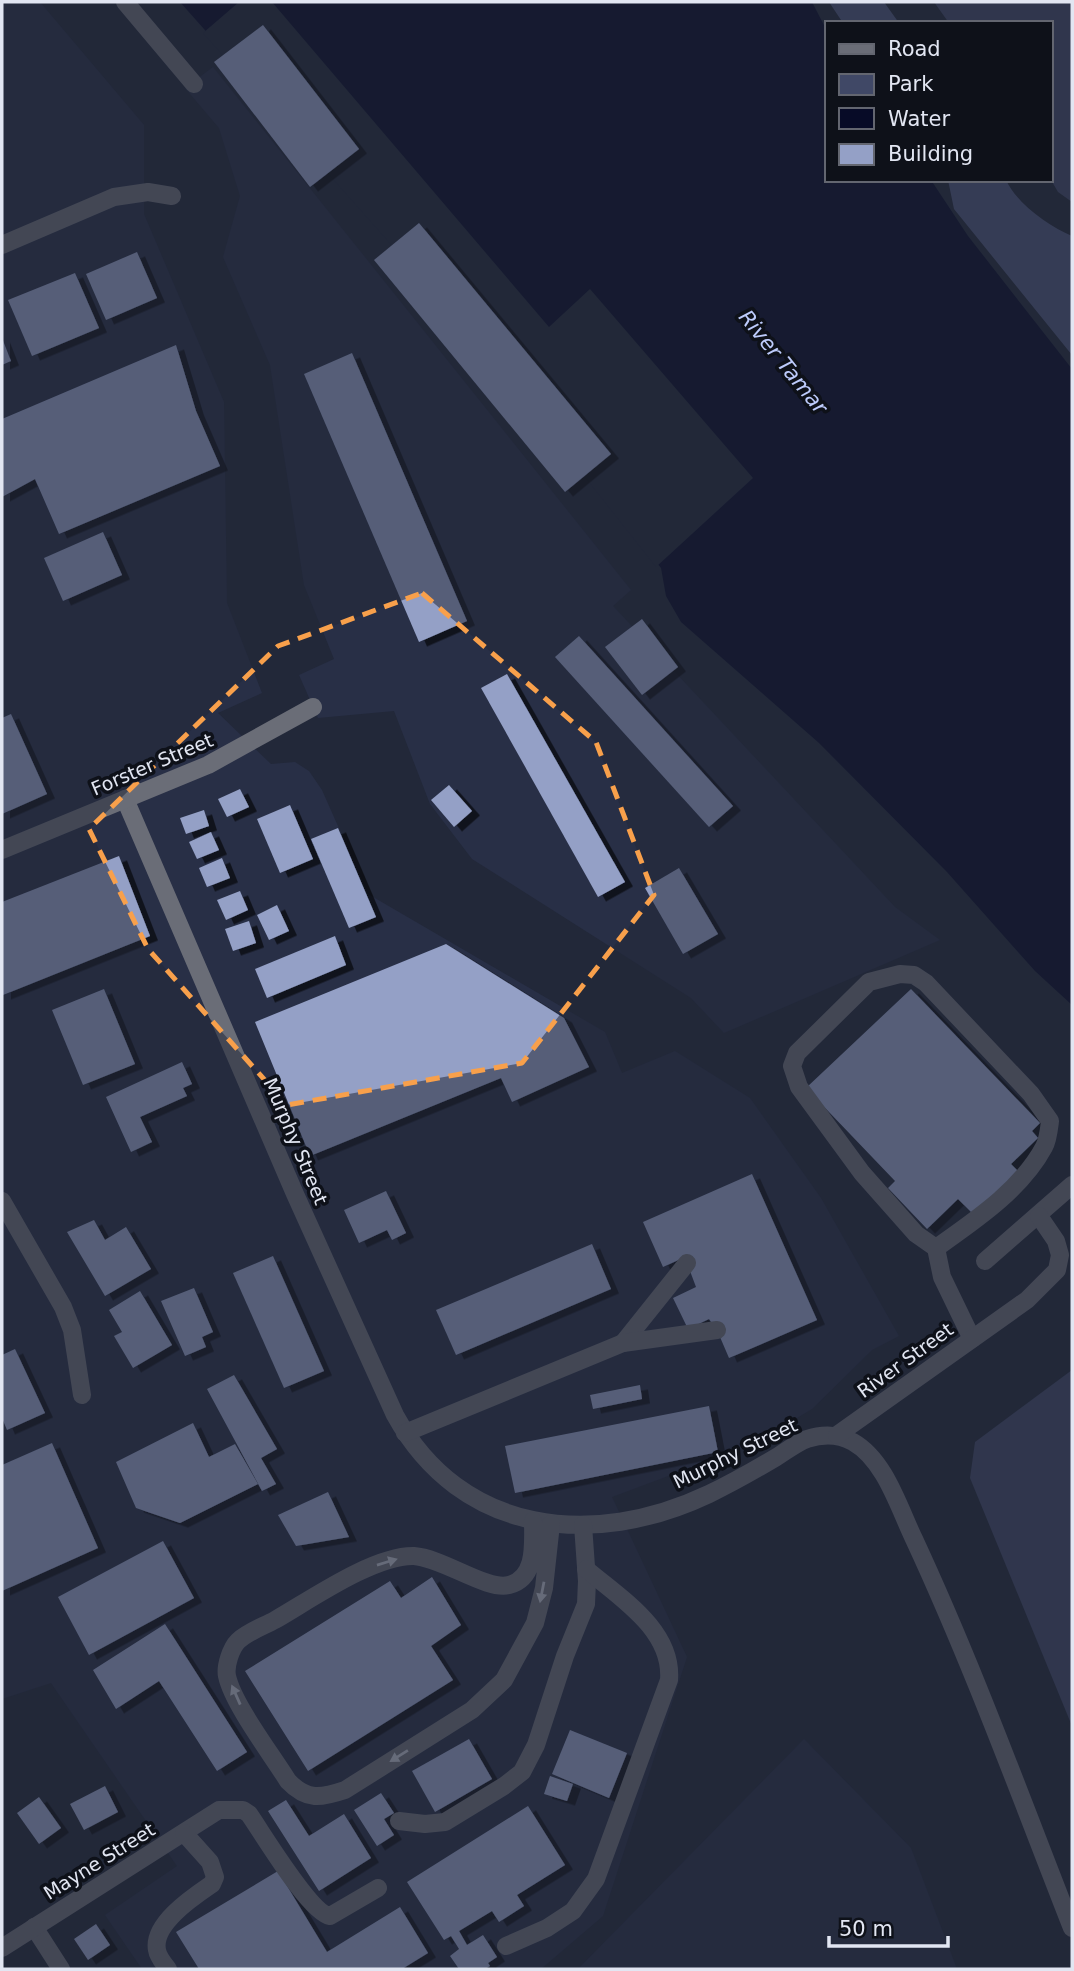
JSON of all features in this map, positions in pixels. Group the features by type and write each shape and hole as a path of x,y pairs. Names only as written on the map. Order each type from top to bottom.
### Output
{"street":[{"path":"125,2 194,84"},
{"path":"2,245 114,197 148,192 172,195"},
{"name":"Forster Street","path":"2,850 208,765 313,707"},
{"name":"Murphy Street","path":"125,799 295,1194 405,1433 433,1467 489,1506 533,1521 583,1525 613,1523 668,1509 706,1495 745,1476 806,1439 837,1435"},
{"path":"936,1248 975,1220 1023,1177 1045,1146 1050,1121 1031,1094 926,983 914,975 900,974 869,982 797,1053 792,1066 799,1087 862,1173 916,1234 936,1248 942,1277 972,1339"},
{"path":"985,1261 1072,1185"},
{"path":"2,1201 63,1307 72,1330 82,1395"},
{"name":"River Street","path":"837,1435 1027,1300 1057,1270 1060,1255 1056,1241 1039,1216"},
{"path":"623,1343 687,1263"},
{"path":"405,1433 623,1343 717,1330"},
{"path":"837,1435 852,1441 865,1451 883,1474 946,1608 1072,1928"},
{"path":"533,1521 534,1551 530,1564 526,1574 508,1586 494,1585 439,1560 413,1556 388,1560 350,1576 237,1641 228,1661 227,1675 242,1708 297,1791 309,1796 324,1797 345,1790 472,1710 504,1680 535,1623 544,1588 551,1524"},
{"path":"400,1821 425,1824 445,1822 522,1772 536,1745 565,1656 583,1618 586,1604 586,1569 583,1525"},
{"path":"506,1946 547,1928 572,1911 596,1879 669,1680 667,1650 657,1635 634,1610 586,1569"},
{"name":"Mayne Street","path":"2,1948 219,1810 243,1810 249,1814 303,1893 324,1915 330,1916 378,1888"},
{"path":"168,1969 156,1952 157,1938 176,1911 212,1884 215,1877 210,1862 184,1833"},
{"path":"34,1927 61,1969"}],"highlighted area":[{"path":"422,593 596,742 654,895 522,1063 287,1105 148,949 89,829 278,646"}],"shaded area":[{"path":"2,2 40,2 144,125 144,214 224,402 227,603 262,693 218,713 271,764 295,762 309,771 322,790 368,894 605,1032 622,1073 675,1051 750,1098 821,1198 899,1336 872,1350 812,1409 751,1445 612,1497 687,1657 603,1916 541,1969 142,1969 105,1915 177,1866 51,1683 2,1699"},
{"path":"829,2 884,2 898,21 842,21"},
{"path":"213,67 631,590 613,606 895,907 940,940 724,1033 691,998 472,859 430,804 394,711 318,718 299,675 334,659 304,585 270,365 223,257 240,196 219,128 185,88"},
{"path":"948,182 1007,182 1034,213 1072,236 1072,355 954,209"},
{"path":"804,1739 911,1848 957,1969 578,1969"}],"green space":[{"path":"934,2 1072,2 1072,202 1058,192 1052,182 1053,21 948,21"},
{"path":"1072,1370 1072,1726 970,1478 975,1442"}],"water":[{"name":"River Tamar","path":"180,2 812,2 825,27 825,182 932,182 968,236 1072,369 1072,1005 1035,971 947,872 819,743 681,622 666,596 661,568 486,346"}],"pier":[{"path":"239,2 272,2 549,327 590,289 753,478 656,567 484,349 203,33"}],"building":[{"path":"263,25 359,149 310,187 214,62"},
{"path":"419,223 611,454 565,492 374,260"},
{"path":"137,252 157,298 106,320 86,274"},
{"path":"75,273 99,328 32,356 8,300"},
{"path":"2,338 11,361 2,365"},
{"path":"176,345 196,411 220,466 59,534 35,479 2,497 2,419"},
{"path":"352,353 467,621 419,642 304,374"},
{"path":"103,532 122,575 63,601 44,558"},
{"path":"642,619 678,667 642,695 605,647"},
{"path":"579,636 733,806 709,827 555,657"},
{"path":"507,674 625,882 598,897 481,688"},
{"path":"11,714 47,794 2,814 2,718"},
{"path":"449,785 472,811 454,827 431,800"},
{"path":"240,789 249,807 227,817 218,799"},
{"path":"290,805 313,859 280,873 257,819"},
{"path":"204,810 209,826 186,834 180,818"},
{"path":"338,828 376,917 349,928 311,839"},
{"path":"211,832 219,850 197,859 189,842"},
{"path":"119,856 150,936 3,995 2,902"},
{"path":"222,858 230,878 207,887 199,868"},
{"path":"679,868 718,934 683,954 645,888"},
{"path":"240,891 248,910 226,920 217,900"},
{"path":"277,905 289,931 269,940 257,915"},
{"path":"249,921 256,943 233,951 225,929"},
{"path":"335,936 346,965 267,998 255,969"},
{"path":"446,944 564,1018 589,1067 512,1102 501,1078 310,1156 255,1022"},
{"path":"104,989 135,1064 83,1085 52,1010"},
{"path":"911,989 1040,1123 1032,1131 1038,1138 1011,1164 1019,1172 974,1215 958,1199 927,1229 888,1188 895,1181 806,1088"},
{"path":"182,1062 192,1084 183,1088 187,1096 140,1117 152,1142 131,1152 106,1097"},
{"path":"752,1174 817,1320 729,1358 709,1319 688,1329 673,1298 696,1287 685,1257 663,1267 643,1222"},
{"path":"386,1191 406,1233 392,1240 387,1230 359,1243 344,1210"},
{"path":"94,1220 105,1240 126,1227 151,1269 105,1296 67,1232"},
{"path":"592,1244 611,1289 456,1355 436,1310"},
{"path":"273,1256 324,1371 284,1388 233,1273"},
{"path":"194,1288 213,1332 202,1337 206,1347 185,1356 161,1301"},
{"path":"140,1291 172,1345 133,1368 114,1336 122,1332 109,1310"},
{"path":"15,1349 45,1413 7,1430 2,1418 2,1355"},
{"path":"234,1375 277,1449 261,1458 276,1484 262,1491 207,1389"},
{"path":"640,1385 642,1399 593,1409 590,1395"},
{"path":"709,1406 718,1452 515,1493 505,1446"},
{"path":"193,1423 209,1457 235,1444 258,1484 180,1523 136,1508 116,1462"},
{"path":"52,1443 98,1548 2,1591 2,1465"},
{"path":"328,1492 349,1537 296,1546 278,1515"},
{"path":"163,1541 194,1598 89,1655 58,1597"},
{"path":"432,1577 461,1625 431,1646 453,1680 308,1771 245,1671 390,1581 401,1598"},
{"path":"165,1624 247,1752 217,1771 159,1681 116,1709 93,1670"},
{"path":"570,1730 627,1753 609,1798 552,1774"},
{"path":"469,1739 492,1779 435,1812 412,1771"},
{"path":"550,1776 573,1784 567,1801 544,1794"},
{"path":"105,1786 118,1812 84,1830 70,1804"},
{"path":"381,1793 394,1813 384,1819 394,1835 377,1846 354,1810"},
{"path":"39,1797 61,1828 39,1844 17,1813"},
{"path":"286,1800 309,1836 344,1814 371,1858 319,1891 268,1811"},
{"path":"528,1806 565,1865 517,1895 524,1906 499,1922 492,1911 459,1931 467,1945 483,1935 497,1957 488,1963 490,1966 485,1969 459,1969 450,1956 459,1949 451,1936 444,1940 407,1882"},
{"path":"278,1871 327,1952 400,1907 428,1953 402,1969 199,1969 176,1932"},
{"path":"96,1924 110,1945 88,1960 74,1939"}]}
